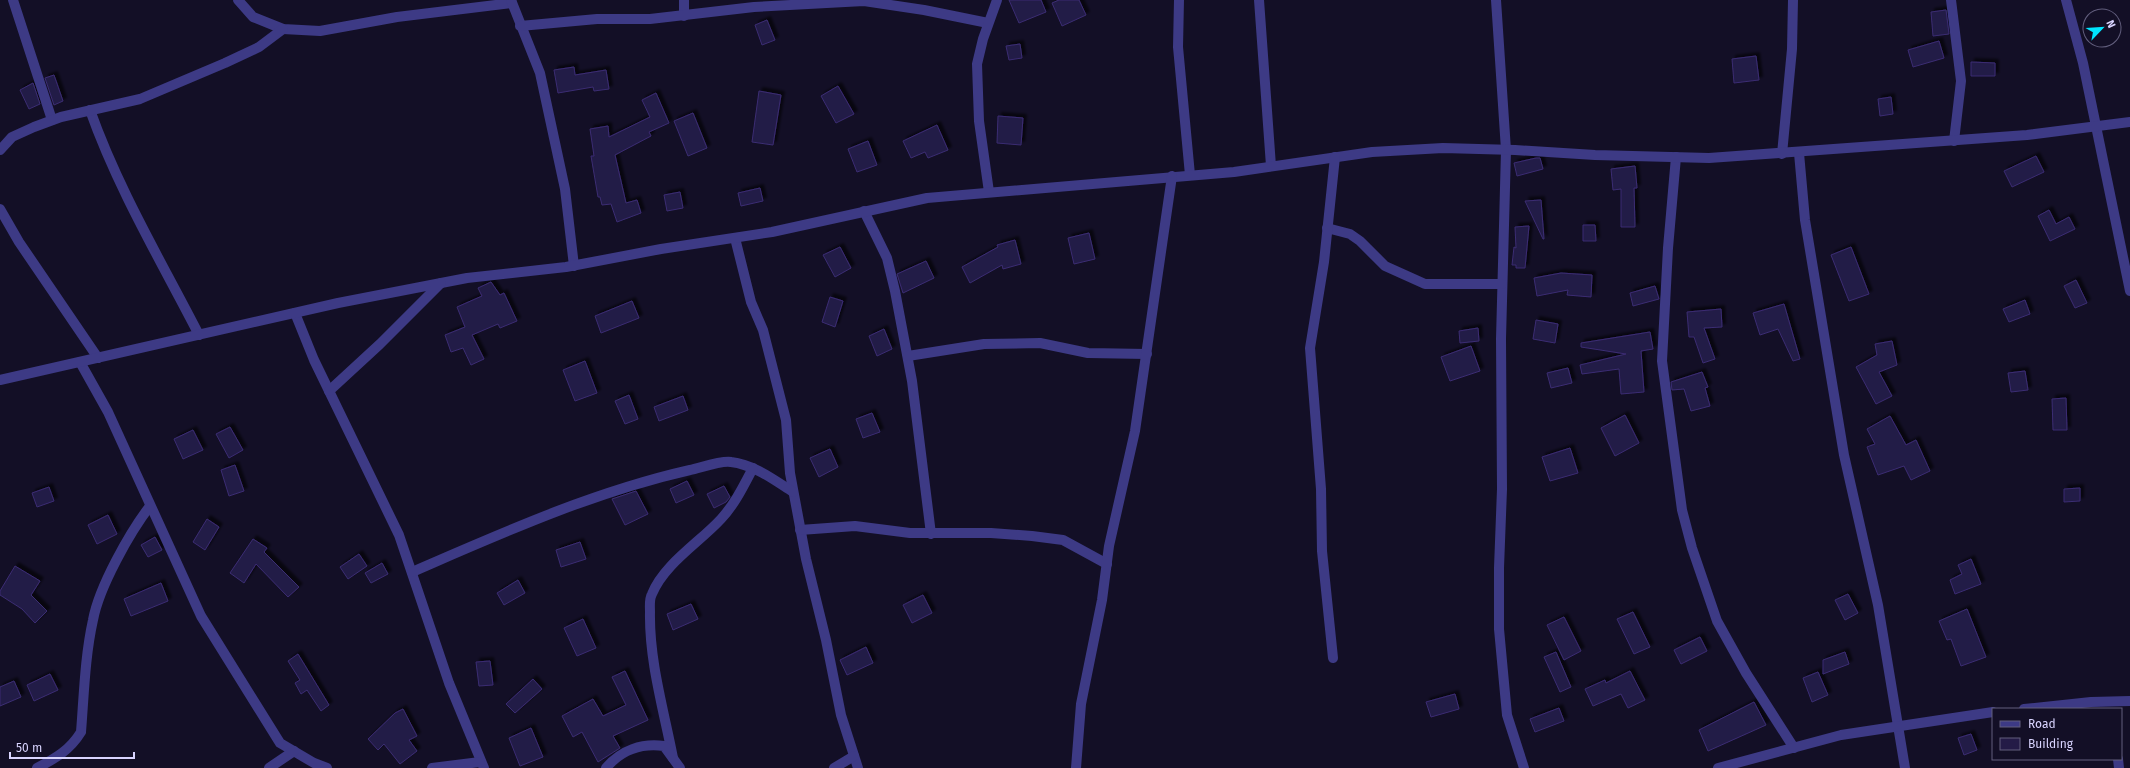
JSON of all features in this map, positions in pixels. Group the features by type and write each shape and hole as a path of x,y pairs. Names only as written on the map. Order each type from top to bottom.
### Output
{"street":[{"path":"13,0 52,120"},
{"path":"238,0 253,17 283,29 320,30 397,17 512,1 520,26 540,73 565,189 574,266"},
{"path":"684,0 684,16"},
{"path":"989,192 979,121 977,64 988,23 997,0"},
{"path":"1179,0 1178,47 1190,175"},
{"path":"1259,0 1271,166"},
{"path":"1496,0 1500,86 1506,150 1502,284 1502,489 1499,568 1499,630 1507,715 1524,768"},
{"path":"1782,154 1792,49 1793,0"},
{"path":"1951,0 1960,81 1954,141"},
{"path":"2066,0 2083,63 2130,291"},
{"path":"520,26 597,19 650,19 754,7 864,1 924,10 988,23"},
{"path":"0,150 12,137 52,120 140,99 225,63 259,47 283,29"},
{"path":"90,110 101,142 145,237 199,335"},
{"path":"0,380 295,313 441,283 467,278 574,266 661,249 772,232 927,198 1172,176 1234,172 1372,152 1443,148 1709,158 1954,141 2095,127 2130,122"},
{"path":"1799,152 1805,220 1838,425 1878,605 1905,768"},
{"path":"1332,658 1322,551 1321,489 1310,348 1324,262 1335,157"},
{"path":"1676,157 1668,248 1662,361 1682,510 1692,548 1717,621 1746,673 1794,748"},
{"path":"1076,768 1081,704 1107,564 1135,431 1172,176"},
{"path":"0,209 19,242 98,358"},
{"path":"864,211 887,258 908,356 931,534"},
{"path":"1327,228 1350,234 1360,241 1385,266 1425,284 1502,284"},
{"path":"735,238 751,302 763,330 786,420 793,492 800,530 826,640 841,715 858,768"},
{"path":"329,391 380,344 441,283"},
{"path":"295,313 329,391 399,535 449,683 482,765 432,768"},
{"path":"908,356 984,344 1040,342 1088,352 1147,354"},
{"path":"80,362 108,412 201,616 280,743 314,763 327,768"},
{"path":"412,572 548,514 653,479 730,461 753,468 793,492"},
{"path":"673,758 657,676 650,628 651,595 659,580 722,519 737,498 753,468"},
{"path":"37,768 59,757 74,744 81,732 93,618 102,592 134,527 150,506"},
{"path":"800,530 855,526 931,534 990,533 1063,540 1107,564"},
{"path":"2044,708 2106,705 2130,701"},
{"path":"1718,768 1842,735 1899,728 1992,712"},
{"path":"606,768 614,758 632,749 650,744 664,746 680,768"},
{"path":"269,768 294,751"},
{"path":"834,768 854,756"}],"building":[{"path":"1009,0 1041,0 1046,12 1019,23"},
{"path":"1059,0 1079,0 1086,15 1062,26 1052,3"},
{"path":"1946,10 1949,34 1933,36 1931,12"},
{"path":"767,20 775,40 762,45 755,25"},
{"path":"1939,41 1944,58 1913,67 1908,50"},
{"path":"1020,44 1022,58 1009,60 1006,46"},
{"path":"1756,56 1759,80 1734,83 1732,59"},
{"path":"1971,62 1995,63 1995,76 1971,76"},
{"path":"574,67 575,75 606,70 609,89 594,91 593,87 558,93 554,70"},
{"path":"54,75 63,101 54,105 45,78"},
{"path":"33,83 40,104 29,109 20,90"},
{"path":"838,86 854,114 836,123 821,96"},
{"path":"759,91 781,95 773,145 752,142"},
{"path":"656,93 669,123 649,132 651,136 615,155 626,203 637,200 641,213 617,222 611,204 602,205 600,197 598,197 591,156 594,156 590,129 608,126 609,137 650,117 642,100"},
{"path":"1891,97 1893,114 1880,116 1878,99"},
{"path":"693,113 707,148 688,156 674,121"},
{"path":"998,116 1023,118 1021,145 997,143"},
{"path":"937,125 948,150 928,158 925,152 911,158 903,141"},
{"path":"868,141 877,165 857,172 848,149"},
{"path":"2036,156 2044,172 2012,187 2004,171"},
{"path":"1540,158 1543,169 1517,176 1514,163"},
{"path":"1635,166 1637,188 1634,188 1635,227 1621,227 1621,189 1613,190 1611,169"},
{"path":"760,188 763,201 741,206 738,193"},
{"path":"680,192 683,208 667,211 664,195"},
{"path":"1541,200 1544,239 1525,201"},
{"path":"2049,210 2056,224 2069,217 2075,229 2050,241 2038,216"},
{"path":"1583,225 1595,225 1596,241 1583,241"},
{"path":"1529,226 1525,268 1516,268 1516,265 1512,265 1514,247 1516,248 1515,227"},
{"path":"1089,233 1095,259 1074,264 1068,238"},
{"path":"1015,240 1021,264 1003,269 1002,265 970,283 962,267 998,247 997,245"},
{"path":"840,247 851,268 835,277 823,255"},
{"path":"1851,247 1869,294 1849,301 1831,255"},
{"path":"926,261 934,278 903,293 897,274"},
{"path":"1561,273 1592,275 1591,297 1567,295 1568,290 1537,296 1534,278"},
{"path":"2076,280 2087,303 2075,308 2064,286"},
{"path":"491,282 500,295 504,293 517,321 500,328 498,324 472,335 484,359 471,365 463,348 451,352 445,335 465,327 457,307 482,296 478,288"},
{"path":"1655,286 1659,299 1633,306 1630,293"},
{"path":"830,297 843,301 835,327 822,322"},
{"path":"2025,300 2030,314 2009,322 2003,309"},
{"path":"632,301 639,318 601,333 595,316"},
{"path":"1784,304 1800,359 1793,361 1778,329 1760,335 1753,313"},
{"path":"1721,309 1722,327 1704,328 1715,359 1703,363 1694,337 1689,337 1687,312"},
{"path":"1536,320 1558,324 1555,343 1533,339"},
{"path":"1478,328 1479,341 1460,343 1459,331"},
{"path":"884,329 892,349 877,356 869,336"},
{"path":"1650,332 1653,349 1641,351 1644,392 1621,394 1619,369 1582,374 1580,365 1626,354 1581,347 1581,343"},
{"path":"1892,341 1897,365 1879,372 1892,396 1876,404 1856,367 1877,355 1875,344"},
{"path":"1471,346 1480,371 1450,381 1441,357"},
{"path":"585,361 597,393 575,401 563,370"},
{"path":"1568,368 1572,383 1551,388 1547,373"},
{"path":"2025,371 2028,390 2011,392 2008,373"},
{"path":"1702,372 1708,387 1705,388 1710,406 1691,411 1684,389 1672,390 1671,382"},
{"path":"629,395 638,419 625,424 615,401"},
{"path":"683,396 688,410 659,421 654,407"},
{"path":"2066,398 2067,430 2053,430 2052,399"},
{"path":"872,413 880,432 863,438 856,419"},
{"path":"1625,415 1639,443 1615,456 1601,428"},
{"path":"1890,416 1906,445 1916,440 1930,471 1911,480 1904,466 1878,475 1867,447 1875,444 1867,429"},
{"path":"230,427 243,450 229,458 216,434"},
{"path":"193,430 203,450 183,459 174,439"},
{"path":"1570,448 1578,473 1550,481 1542,457"},
{"path":"830,449 838,467 819,477 810,458"},
{"path":"235,465 244,491 229,496 221,470"},
{"path":"687,481 694,495 676,503 670,489"},
{"path":"724,486 730,497 726,502 714,508 707,494"},
{"path":"49,487 54,501 37,507 32,493"},
{"path":"2080,488 2080,501 2064,502 2064,489"},
{"path":"636,491 648,514 625,525 612,499"},
{"path":"108,515 117,534 97,544 88,525"},
{"path":"207,519 219,527 205,550 193,542"},
{"path":"155,537 162,550 148,557 141,545"},
{"path":"253,539 267,548 264,552 299,587 288,597 256,564 244,583 230,573"},
{"path":"580,542 586,559 561,567 556,550"},
{"path":"359,554 367,566 348,579 340,567"},
{"path":"1971,559 1981,584 1955,594 1950,580 1962,574 1958,565"},
{"path":"382,563 388,574 371,583 365,573"},
{"path":"15,566 40,581 31,595 47,611 35,623 22,609 0,595 0,591"},
{"path":"518,580 525,593 504,605 497,593"},
{"path":"161,583 168,601 131,616 124,599"},
{"path":"1848,594 1858,613 1845,620 1835,600"},
{"path":"923,595 932,613 912,623 903,605"},
{"path":"691,604 698,619 673,630 667,614"},
{"path":"1967,609 1986,657 1961,666 1951,639 1947,640 1939,621"},
{"path":"1633,612 1650,647 1634,654 1617,619"},
{"path":"1564,617 1581,651 1564,660 1547,625"},
{"path":"583,619 596,648 577,656 564,628"},
{"path":"1700,637 1707,651 1681,664 1674,650"},
{"path":"866,647 873,663 847,675 840,660"},
{"path":"1556,652 1571,687 1560,692 1544,657"},
{"path":"1845,652 1849,664 1823,674 1823,660"},
{"path":"298,654 329,705 321,711 307,690 301,694 295,683 300,680 288,661"},
{"path":"490,661 493,685 479,686 476,662"},
{"path":"625,671 648,720 613,736 620,748 598,762 582,732 573,737 562,716 593,699 603,716 626,705 612,677"},
{"path":"1630,671 1645,700 1628,708 1621,694 1593,706 1585,689 1605,680 1606,683"},
{"path":"1818,672 1828,695 1812,702 1803,678"},
{"path":"50,674 58,690 34,701 27,685"},
{"path":"533,679 542,689 515,713 506,704"},
{"path":"14,681 21,697 0,706 0,687"},
{"path":"1455,694 1459,709 1431,717 1426,702"},
{"path":"1754,702 1766,725 1708,751 1699,730"},
{"path":"1559,708 1564,721 1535,732 1530,719"},
{"path":"403,709 417,736 409,740 417,751 400,764 384,744 378,750 368,739 395,713"},
{"path":"531,728 543,757 520,766 509,738"},
{"path":"1971,734 1977,750 1964,755 1958,738"}]}
